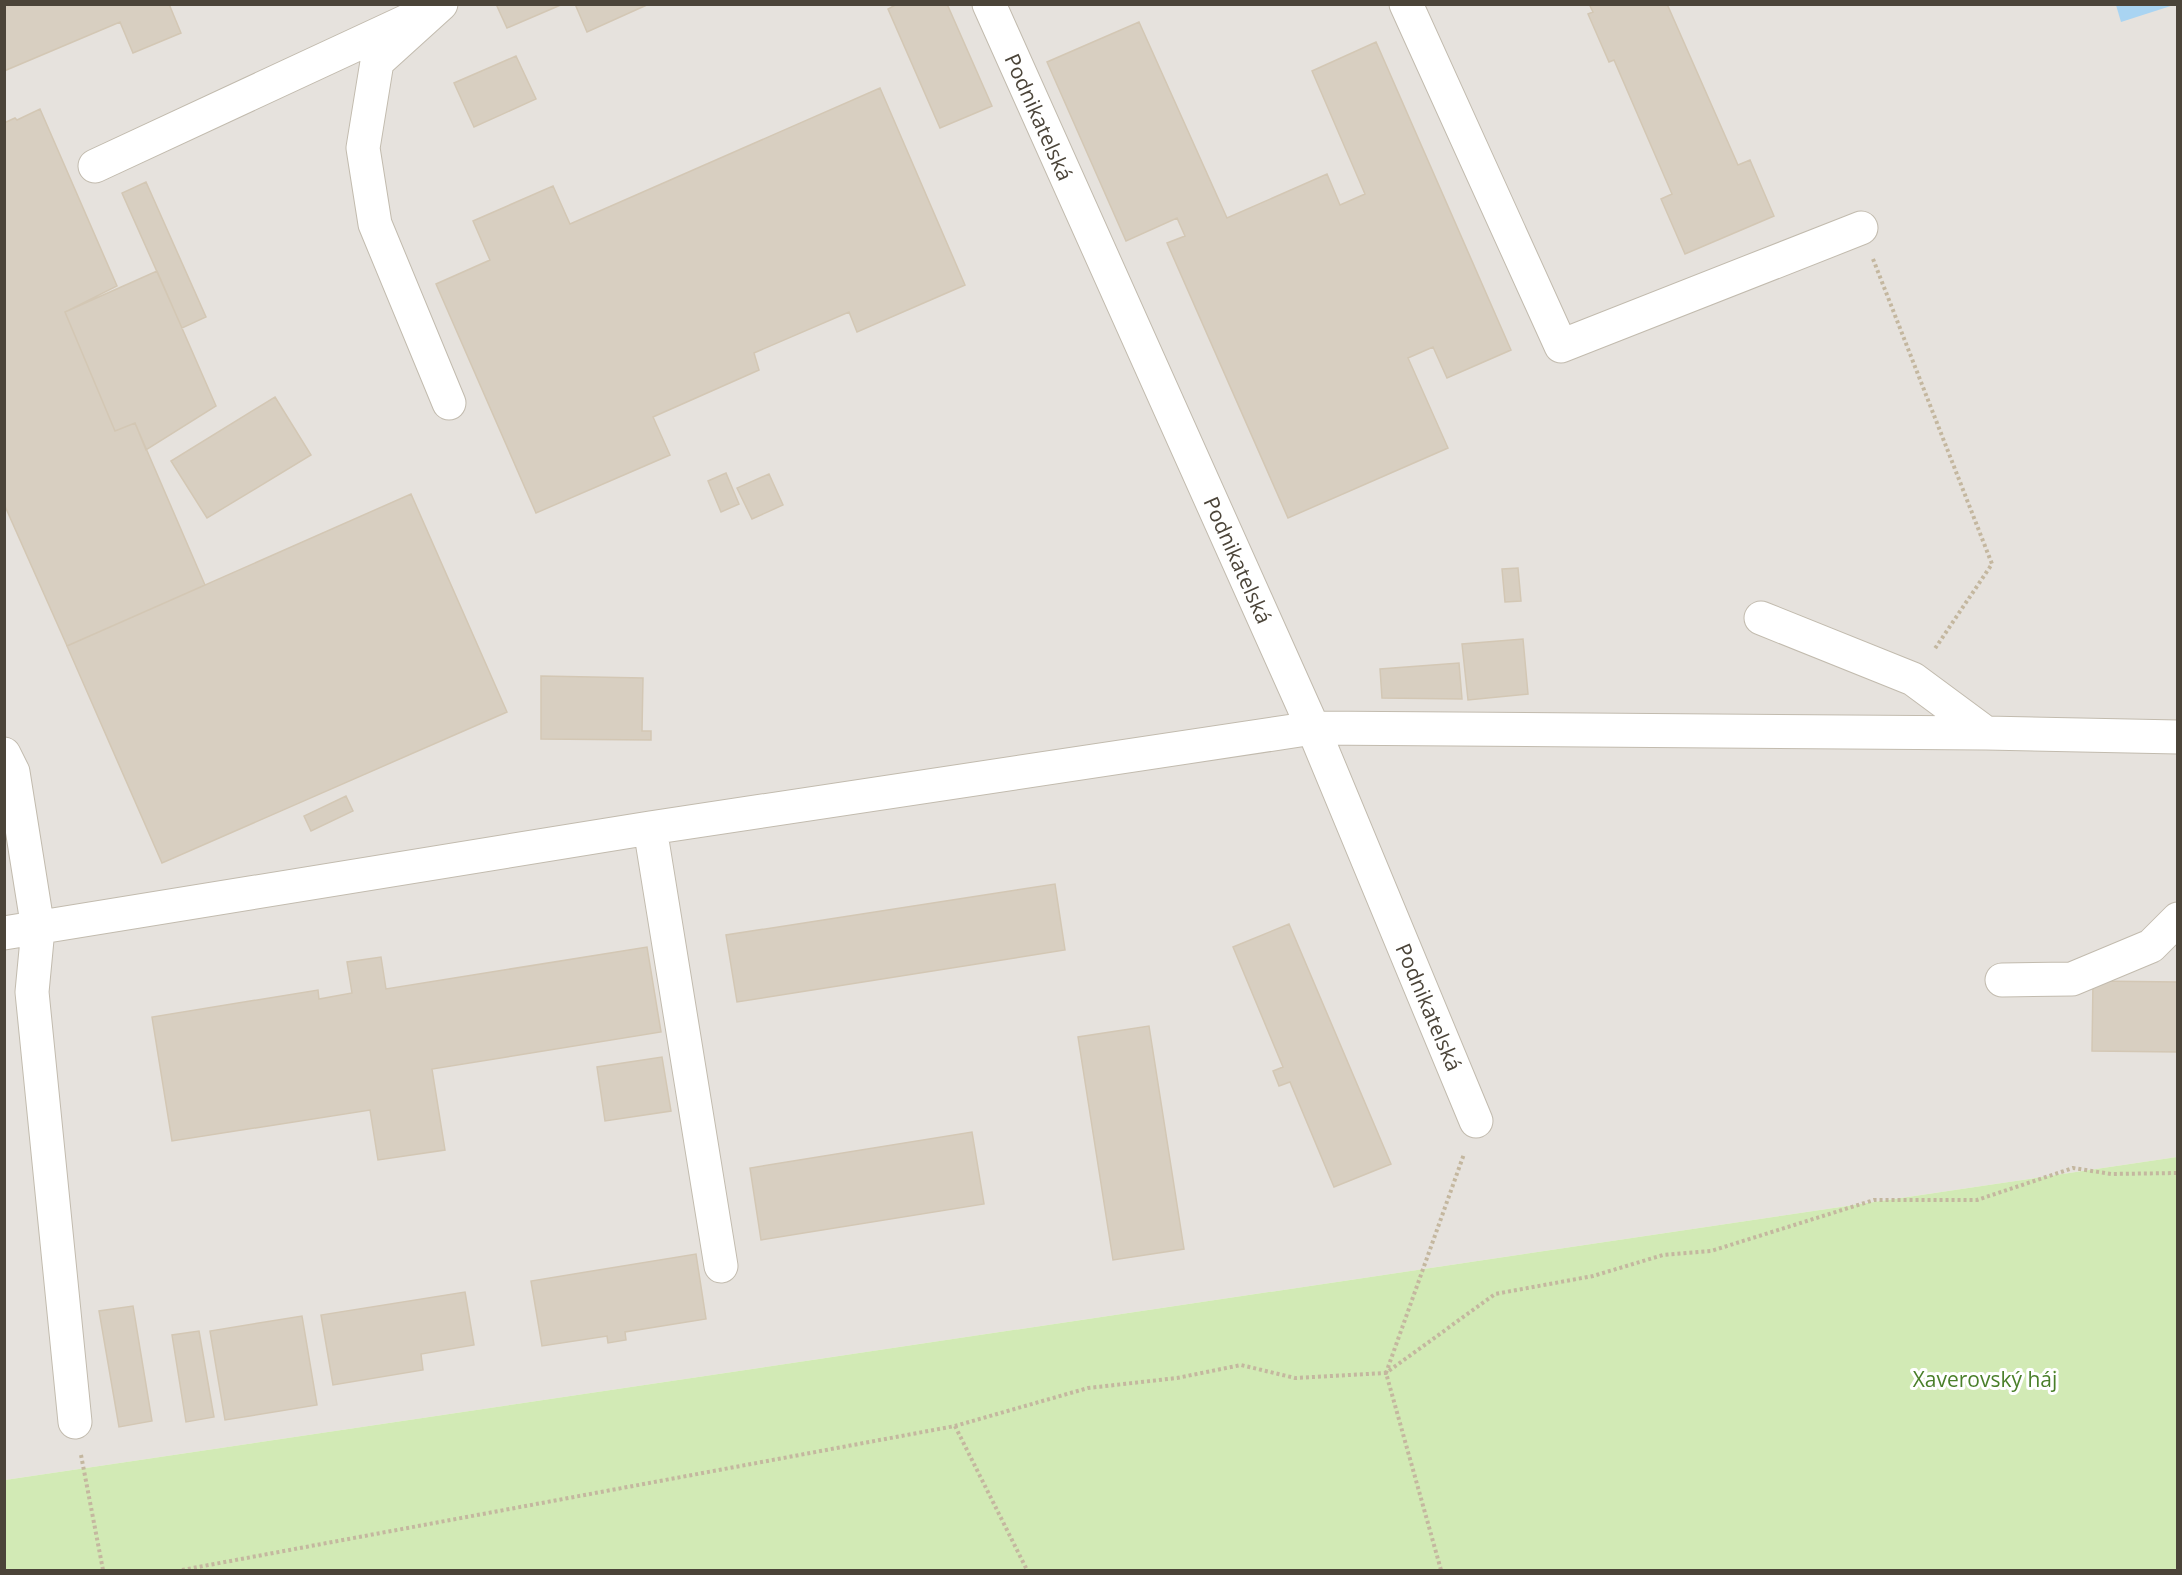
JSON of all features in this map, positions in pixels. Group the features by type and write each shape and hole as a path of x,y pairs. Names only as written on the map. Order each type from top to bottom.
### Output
{"lane":[{"path":"95,166 441,4"},
{"path":"441,4 377,62 363,148 375,224 449,403"},
{"name":"Podnikatelská","path":"988,4 1313,728 1476,1121"},
{"path":"1406,4 1561,346 1861,228"},
{"path":"1761,618 1913,680 1986,733"},
{"path":"4,933 650,828 1313,728 1986,733 2178,737"},
{"path":"4,754 13,772 38,929 32,992 75,1422"},
{"path":"650,828 720,1266"},
{"path":"2002,980 2072,979 2151,946 2178,919"}],"path":[{"path":"1861,228 1992,564 1913,680"},
{"path":"1440,1570 1386,1373 1476,1121"},
{"path":"182,1570 955,1426 1088,1388 1177,1378 1241,1365 1295,1378 1386,1373 1495,1294 1593,1276 1663,1256 1711,1251 1874,1200 1977,1200 2073,1168 2111,1174 2178,1173"},
{"path":"75,1422 104,1570"},
{"path":"955,1426 1027,1570"}],"shaded area":[{"path":"5,5 2177,5 2177,1157 5,1480"}],"green space":[{"name":"Xaverovský háj","path":"2177,1157 2177,1570 5,1570 5,1480"}],"water":[{"path":"2116,4 2177,4 2121,22 2116,5"}],"building":[{"path":"4,4 169,4 181,33 133,53 120,22 4,71"},
{"path":"496,4 563,4 507,28"},
{"path":"575,4 649,4 587,32"},
{"path":"897,4 947,4 992,106 940,128 888,9"},
{"path":"1589,4 1667,4 1738,165 1750,160 1774,216 1685,254 1661,199 1672,194 1614,60 1609,62 1588,14 1593,12"},
{"path":"1139,22 1227,218 1327,174 1340,205 1365,194 1312,71 1376,42 1511,350 1447,378 1433,347 1408,358 1448,448 1288,518 1167,243 1185,236 1177,218 1126,241 1047,62"},
{"path":"516,56 536,99 474,127 454,83"},
{"path":"880,88 965,285 857,332 849,312 754,353 759,370 653,417 670,455 536,513 436,284 490,260 473,221 553,186 570,224"},
{"path":"40,109 117,286 65,312 115,431 135,423 205,585 67,646 4,504 4,123 15,118 17,120"},
{"path":"146,182 206,317 182,328 122,193"},
{"path":"157,271 216,406 146,450 135,423 115,431 65,312"},
{"path":"275,397 311,455 207,518 171,461"},
{"path":"726,473 739,504 721,512 708,481"},
{"path":"769,474 783,505 752,519 737,488"},
{"path":"411,494 507,712 162,863 67,646"},
{"path":"1518,568 1521,601 1505,602 1502,569"},
{"path":"1523,639 1528,694 1468,700 1462,644"},
{"path":"1459,663 1462,699 1382,698 1380,669"},
{"path":"541,676 643,678 642,731 651,731 651,740 541,739"},
{"path":"346,796 353,811 311,831 304,816"},
{"path":"1055,884 1065,950 737,1002 726,935"},
{"path":"1289,924 1391,1164 1334,1187 1290,1082 1279,1086 1273,1071 1283,1067 1233,947"},
{"path":"647,947 661,1032 432,1069 445,1150 378,1160 370,1110 172,1141 152,1017 318,990 319,999 352,993 347,962 381,957 386,989"},
{"path":"2093,981 2178,982 2178,1052 2092,1051"},
{"path":"1149,1026 1184,1249 1113,1260 1078,1037"},
{"path":"662,1057 671,1111 605,1121 597,1067"},
{"path":"972,1132 984,1204 761,1240 750,1168"},
{"path":"696,1254 706,1319 625,1332 626,1340 608,1343 607,1336 542,1346 531,1281"},
{"path":"465,1292 474,1345 421,1354 423,1370 333,1385 321,1315"},
{"path":"133,1306 152,1421 119,1427 99,1311"},
{"path":"302,1316 317,1405 225,1420 210,1331"},
{"path":"199,1331 214,1417 186,1422 172,1335"}]}
